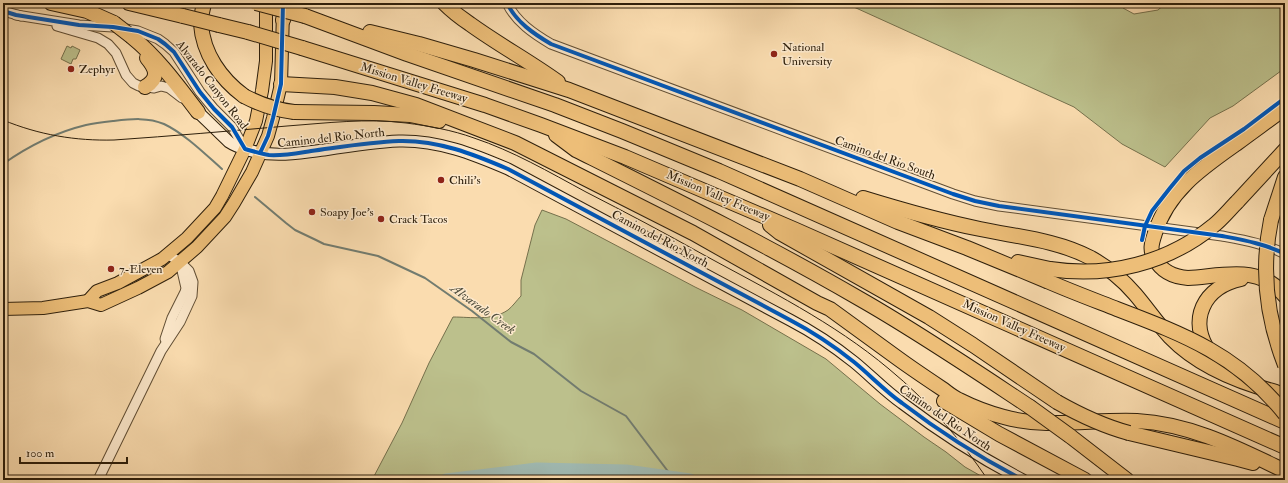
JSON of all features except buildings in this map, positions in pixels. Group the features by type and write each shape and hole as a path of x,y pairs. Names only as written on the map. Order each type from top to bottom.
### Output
{"highway":[{"path":"51,3 87,11 136,40 159,64 198,112"},
{"name":"Mission Valley Freeway","path":"129,3 248,32 302,48 485,105 625,156 1285,447"},
{"path":"204,3 201,23 202,34 209,57 221,75 233,87 244,96 263,106 282,111 294,112 410,115 475,127"},
{"name":"Mission Valley Freeway","path":"256,3 305,16 407,54 555,105 669,150 720,171 1285,422"},
{"path":"283,20 288,3"},
{"path":"444,3 483,33 539,68 569,90"},
{"path":"305,16 419,44 521,74 569,90 800,178 898,222 967,248 1048,275 1204,346 1234,364 1249,376 1265,391 1285,414"},
{"path":"136,40 152,63 155,70 153,80 144,87"},
{"path":"281,84 335,87 372,93 416,105 515,143 693,233 816,303 830,309 920,375 957,399 980,409 1005,418 1033,422 1077,423 1138,421 1166,424 1195,431 1218,439 1285,473"},
{"path":"1285,108 1200,170 1179,191 1163,212 1151,243 1152,254 1160,266 1171,274 1188,278 1239,273 1260,278 1276,286 1285,296"},
{"path":"541,125 576,150 722,223 860,299 943,349 1030,407 1127,480"},
{"path":"1048,275 1064,271 1091,272 1123,268 1145,263 1164,256 1198,237 1213,226 1285,150"},
{"path":"800,178 936,220 1050,242 1079,252 1104,267 1130,288 1169,336 1202,362 1251,385 1280,394"},
{"path":"1285,178 1271,220 1267,248 1260,278 1285,365"},
{"path":"747,209 780,233 935,320 1074,412 1095,422 1129,433 1238,458 1285,473"},
{"path":"1260,278 1230,282 1223,285 1211,294 1201,311 1200,328 1202,340 1210,352 1219,361 1280,394"},
{"path":"816,303 823,310 951,406 999,434 1085,480"}],"main road":[{"path":"88,301 97,291 118,283 162,259 187,238 215,208 229,184 256,121 266,61 266,3"},
{"path":"3,309 43,308 88,301 101,305 168,272 197,247 225,217 243,189 268,136 273,118 281,84 283,20 282,3"},
{"name":"Camino del Rio North","path":"198,112 229,142 245,149 260,153 281,155 400,141 439,144 479,156 508,169 822,338 919,416 968,448 1023,480"}],"street":[{"name":"Camino del Rio South","path":"507,3 522,23 536,35 551,44 953,194 975,201 999,206 1246,241 1277,250 1285,254"},
{"name":"Alvarado Canyon Road","path":"3,11 50,23 98,38 108,44 116,53 129,80 139,86 144,87"},
{"name":"Alvarado Canyon Road","path":"16,15 79,25 113,25 150,35 166,44 174,52 200,92 232,127 245,149"},
{"path":"98,38 113,25"},
{"path":"144,87 154,88 161,86 169,88 177,93 198,112"},
{"path":"98,480 161,351 172,318 186,288 180,262 167,254"}],"green space":[{"path":"845,3 1120,3 1123,8 1134,14 1158,10 1166,3 1285,3 1285,68 1233,106 1210,118 1165,167 1122,144 1074,107"},
{"path":"67,46 71,48 72,46 80,50 76,59 73,59 71,64 61,59"},
{"path":"542,210 566,219 742,310 826,359 880,404 924,437 965,467 988,480 372,480 402,423 429,363 453,317 481,318 495,316 512,307 521,296 521,280 535,225"}],"waterway":[{"name":"Alvarado Creek","path":"3,164 43,141 75,128 100,123 139,119 152,120 172,128 180,133 222,169"},
{"name":"Alvarado Creek","path":"255,197 295,230 324,244 378,256 425,278 472,311 511,342 534,354 581,391 626,416 673,478"},
{"path":"446,480 537,469 626,471 690,480"}],"tram line":[{"path":"3,120 30,130 58,136 100,140 157,137 332,122 377,121 415,124 466,135 488,143 531,162 660,231 776,294 845,336 889,369 930,407 955,435 988,480"},
{"path":"638,226 705,262"}],"cycle path":[{"path":"260,153 268,136 281,84 283,3"},
{"path":"507,3 520,22 532,32 551,44 953,194 975,201 999,206 1222,236 1262,245 1285,254"},
{"path":"3,11 16,15 79,25 113,27 138,31 158,39 174,52 200,92 232,127 245,149 266,155 280,155 377,142 413,141 441,145 455,149 508,169 807,329 846,356 896,398 931,424 976,454 1023,480"},
{"path":"1142,240 1145,226 1152,211 1184,171 1285,98"}],"place":[{"name":"National University","path":"774,54"},
{"name":"Zephyr","path":"71,69"},
{"name":"Chili's","path":"441,180"},
{"name":"Soapy Joe's","path":"312,212"},
{"name":"Crack Tacos","path":"381,219"},
{"name":"7-Eleven","path":"111,269"}]}
